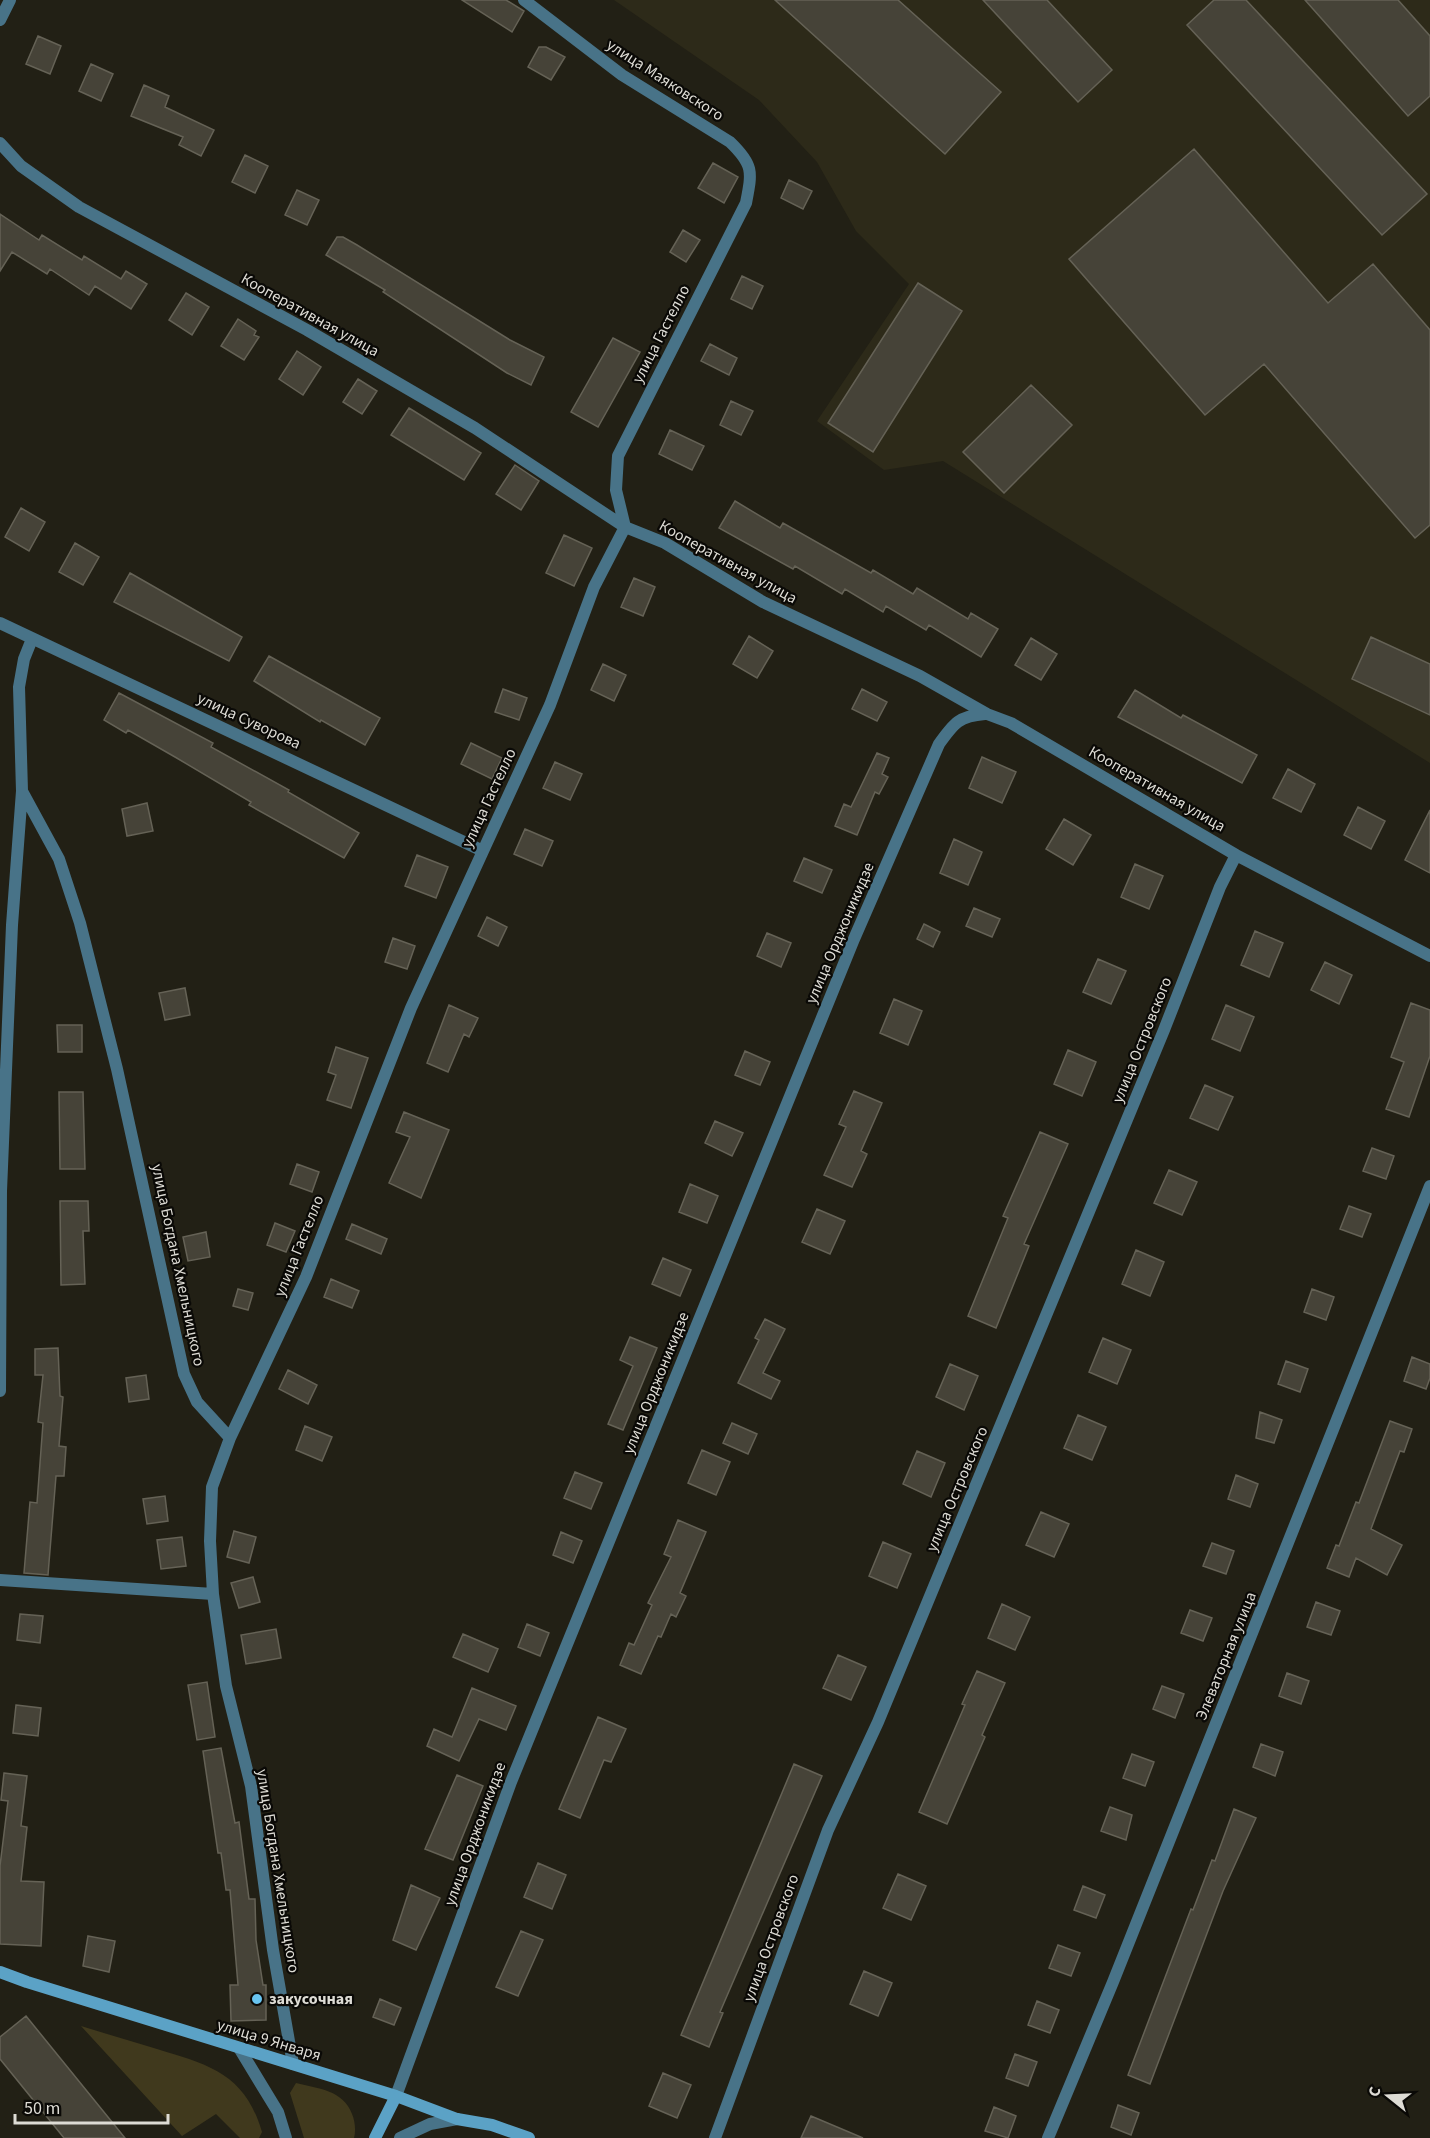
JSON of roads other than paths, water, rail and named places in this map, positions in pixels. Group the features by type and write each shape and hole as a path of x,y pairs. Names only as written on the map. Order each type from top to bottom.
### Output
{"main road":[{"name":"улица 9 Января","path":"0,1971 27,1982 396,2096 458,2119 492,2125 529,2138"},
{"path":"375,2138 396,2096"}],"street":[{"path":"0,20 10,0"},
{"name":"улица Маяковского","path":"524,0 622,75 730,142 743,154 752,172"},
{"name":"Кооперативная улица","path":"0,143 21,166 79,207 307,330 465,422 626,527 665,543 763,602 920,676 987,714 1011,723 1236,855 1430,956"},
{"name":"улица Гастелло","path":"230,1438 306,1277 411,1008 550,705 594,587 626,527 616,490 618,456 746,203 752,172"},
{"name":"улица Суворова","path":"0,623 483,851"},
{"path":"0,1391 3,1145 12,925 22,791 19,687 24,659 32,639"},
{"name":"улица Орджоникидзе","path":"396,2096 511,1782 854,939 939,744 951,727 966,715 987,714"},
{"name":"улица Богдана Хмельницкого","path":"22,791 59,859 80,923 117,1069 184,1374 197,1402 230,1438 212,1487 210,1541 213,1594 226,1686 251,1786 273,1950 293,2064"},
{"name":"улица Островского","path":"715,2138 828,1830 883,1710 1155,1052 1220,887 1236,855"},
{"name":"Элеваторная улица","path":"1048,2138 1122,1960 1430,1186"},
{"path":"0,1580 213,1594"},
{"path":"239,2048 278,2112 286,2138"},
{"path":"400,2138 430,2124 458,2119"}],"place":[{"name":"закусочная","path":"257,1999"}]}
